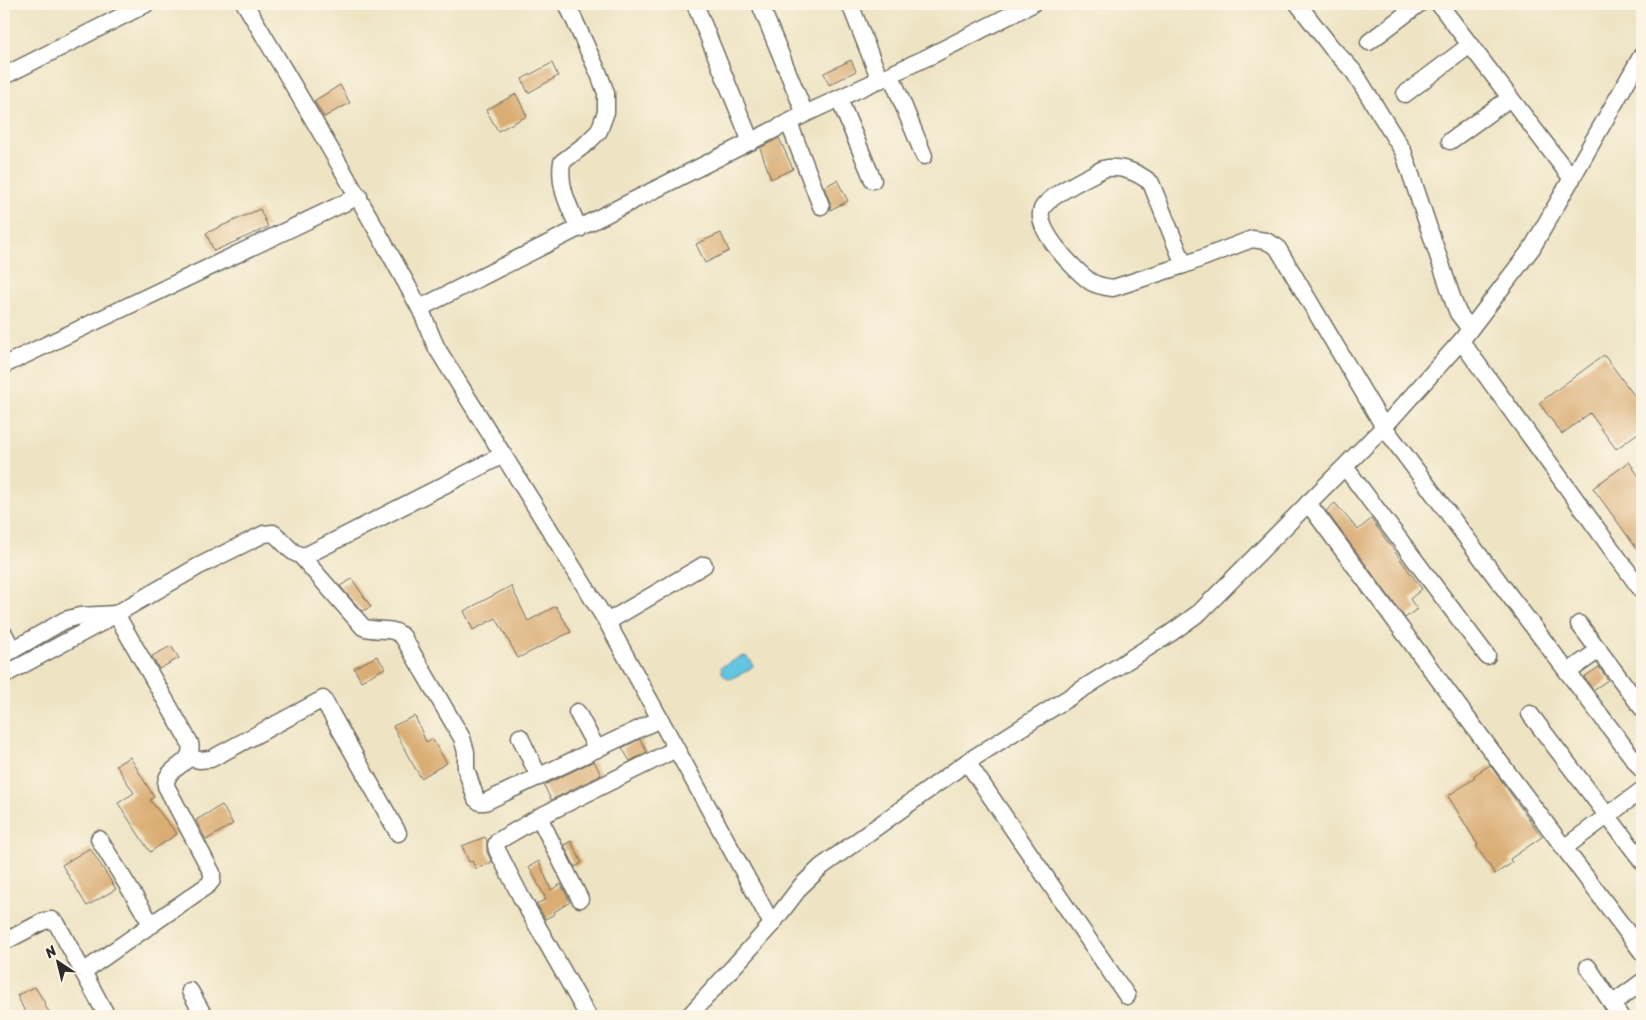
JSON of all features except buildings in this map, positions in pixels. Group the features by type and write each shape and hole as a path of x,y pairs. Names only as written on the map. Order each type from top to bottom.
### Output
{"street":[{"path":"4,76 146,4"},
{"path":"245,4 359,196 420,308 430,336 438,350 607,622 772,924"},
{"path":"567,4 606,93 606,112 599,130 587,143 562,162 560,173 564,197 580,228"},
{"path":"695,4 751,142"},
{"path":"760,4 805,114"},
{"path":"850,4 924,156"},
{"path":"420,308 805,114 886,78 1032,4"},
{"path":"1298,4 1331,47 1354,72 1403,151 1465,335 1642,591"},
{"path":"1369,42 1419,4"},
{"path":"1439,4 1572,179"},
{"path":"1405,94 1470,45"},
{"path":"688,1016 772,924 800,886 822,867 967,762 1171,633 1200,612 1345,467 1384,427 1465,335 1532,248 1642,54"},
{"path":"1450,141 1510,98"},
{"path":"839,99 873,180"},
{"path":"789,123 821,206"},
{"path":"1184,265 1151,183 1144,177 1125,169 1112,167 1102,169 1053,197 1042,209 1040,218 1045,231 1073,267 1091,282 1113,288 1184,265 1252,239 1266,241 1277,247 1384,427 1642,770"},
{"path":"4,366 359,196"},
{"path":"301,556 307,555 503,455"},
{"path":"1345,467 1487,656"},
{"path":"1308,503 1642,952"},
{"path":"4,675 199,566 264,534 273,532 296,554 301,556 363,627 369,630 393,630 403,637 462,738 466,752 466,768 476,799 480,802 485,802 660,719"},
{"path":"607,622 704,565"},
{"path":"4,634 8,653 65,620 80,616 116,614"},
{"path":"83,972 208,885 212,880 212,872 166,786 169,774 188,758 191,750 190,743 116,614"},
{"path":"1579,624 1642,708"},
{"path":"1568,672 1599,650"},
{"path":"188,758 211,759 323,699 398,833"},
{"path":"577,712 597,749"},
{"path":"1530,714 1642,861"},
{"path":"520,737 539,777"},
{"path":"588,1016 521,897 496,845 498,841 539,817 676,749"},
{"path":"967,762 1127,996"},
{"path":"1564,848 1642,790"},
{"path":"539,817 580,899"},
{"path":"100,838 152,924"},
{"path":"4,942 44,921 52,920 57,924 107,1016"},
{"path":"1588,967 1616,1010 1642,982"},
{"path":"190,991 204,1016"}],"water":[{"path":"746,656 753,666 730,679 725,676 721,667 740,657"}]}
